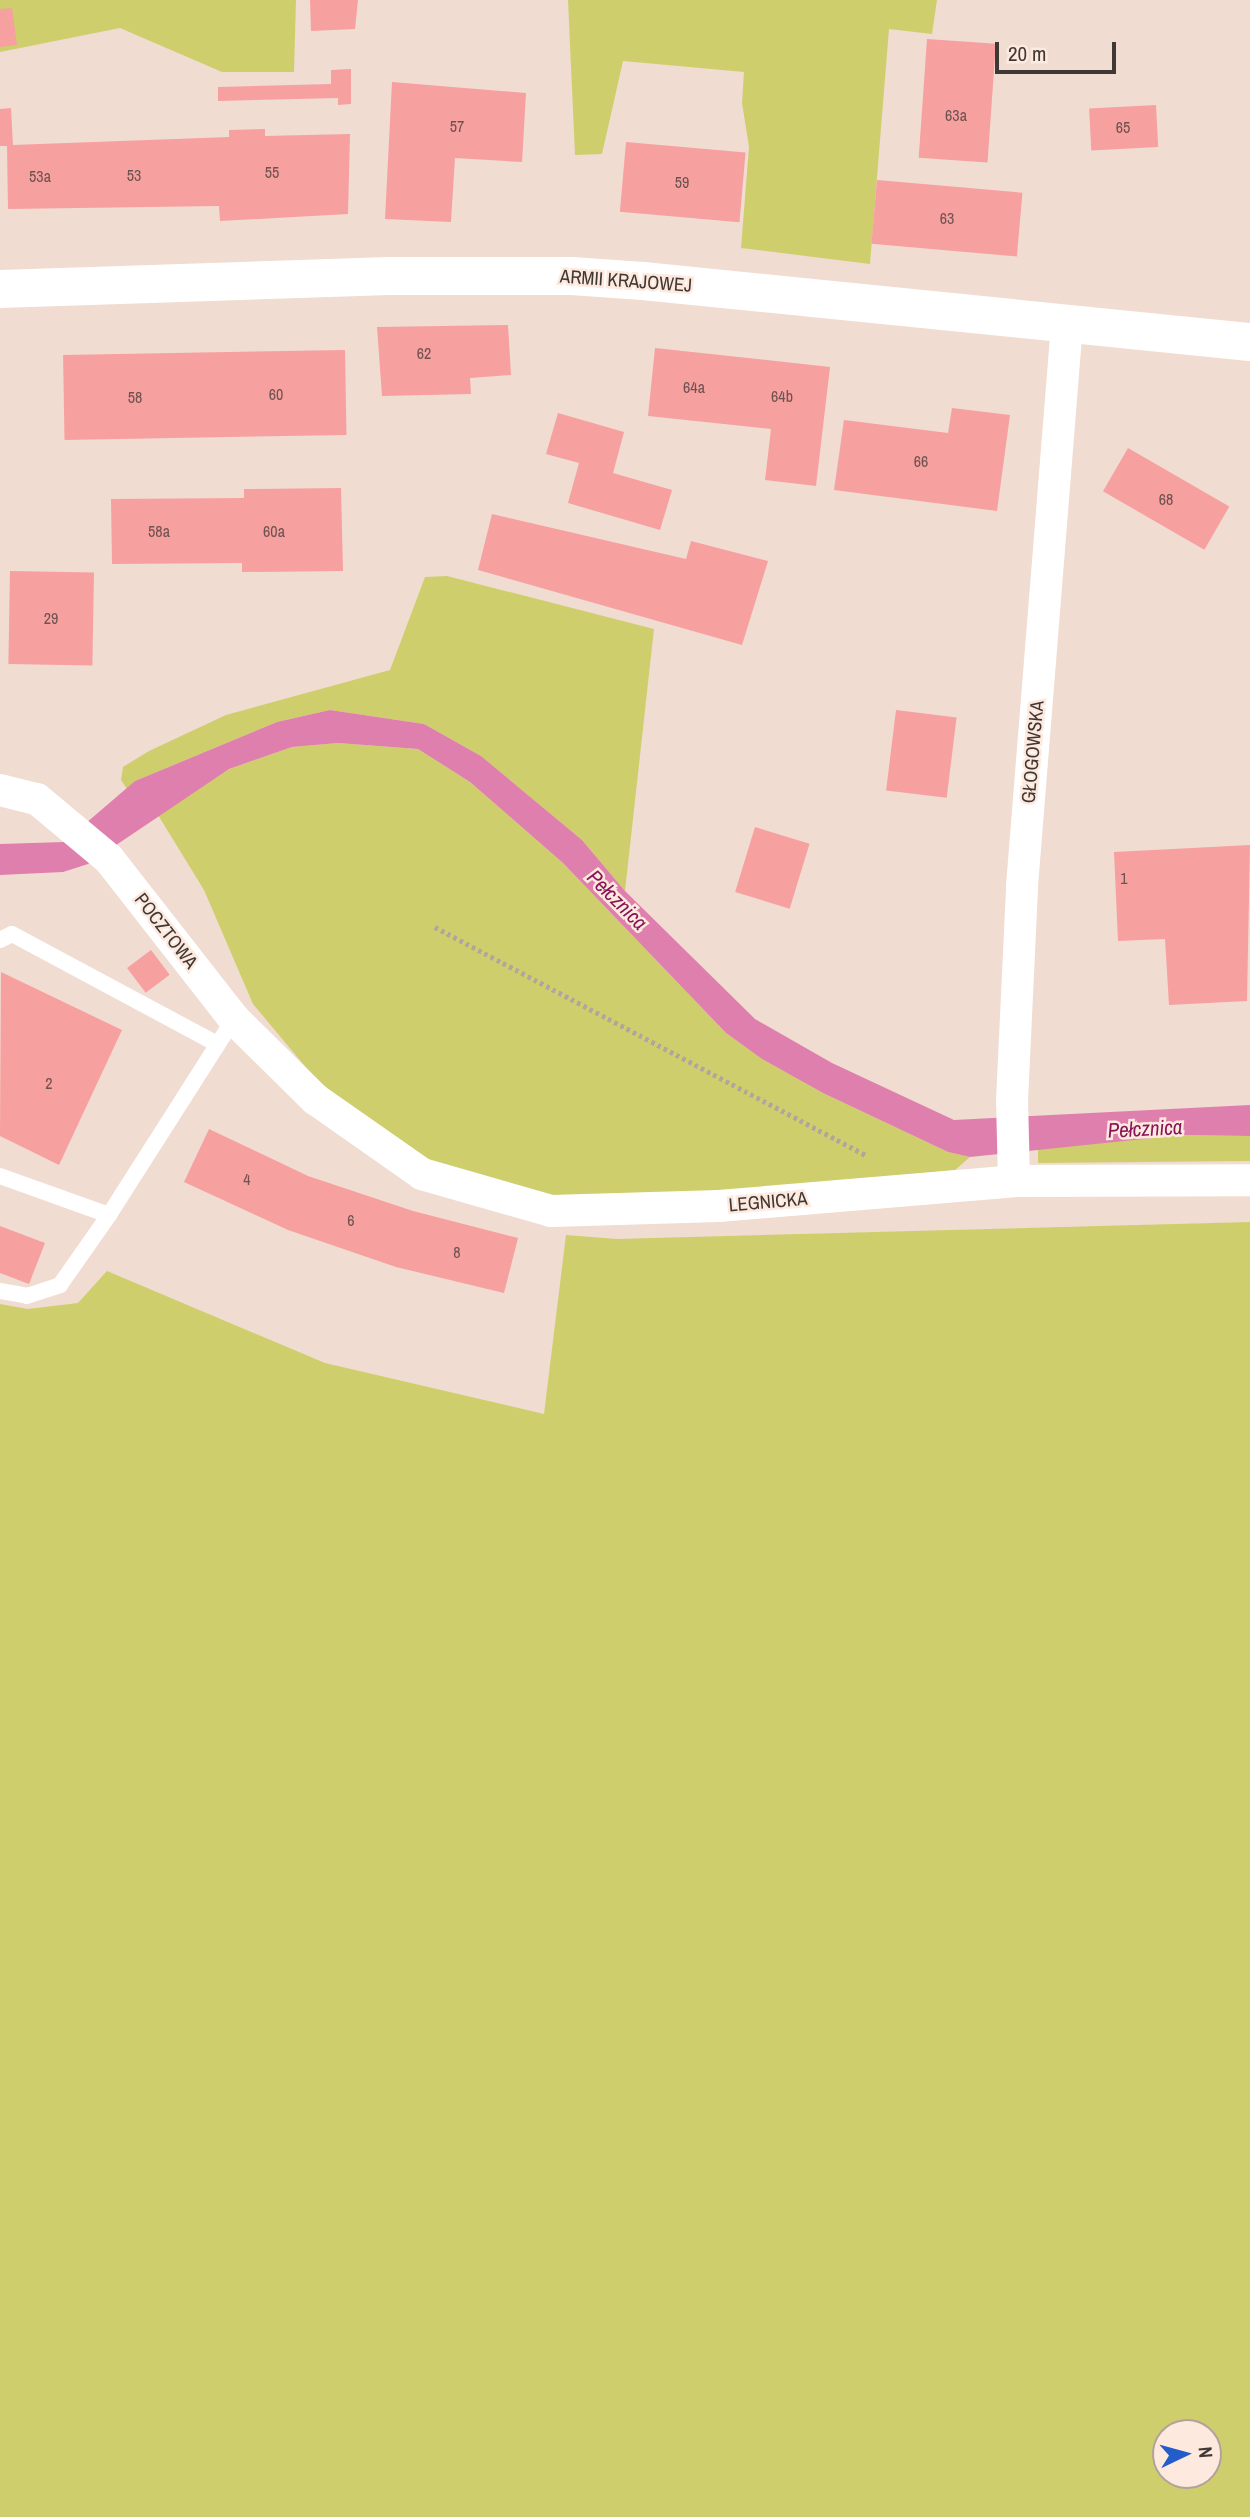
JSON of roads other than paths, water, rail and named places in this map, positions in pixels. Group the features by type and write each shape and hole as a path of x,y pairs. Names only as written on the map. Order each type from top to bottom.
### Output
{"main road":[{"name":"ARMII KRAJOWEJ","path":"0,289 389,276 562,276 667,283 1250,342"}],"street":[{"name":"GŁOGOWSKA","path":"1014,1181 1012,1101 1022,886 1067,324"},
{"name":"POCZTOWA","path":"0,790 37,799 109,859 226,1031 314,1099"},
{"name":"LEGNICKA","path":"314,1099 422,1174 551,1211 719,1206 1014,1181 1250,1180"}],"lane":[{"path":"0,940 12,934 226,1031 109,1215 60,1285 27,1296 0,1291"},
{"path":"0,1176 109,1215"}],"water":[{"name":"Pełcznica","path":"330,710 424,724 481,756 582,840 625,891 755,1019 832,1063 954,1120 1250,1105 1250,1136 1182,1135 970,1157 948,1152 823,1093 762,1059 726,1033 563,863 470,782 418,749 338,743 292,747 229,769 88,864 63,872 0,875 0,844 64,842 135,781 277,722"}]}
